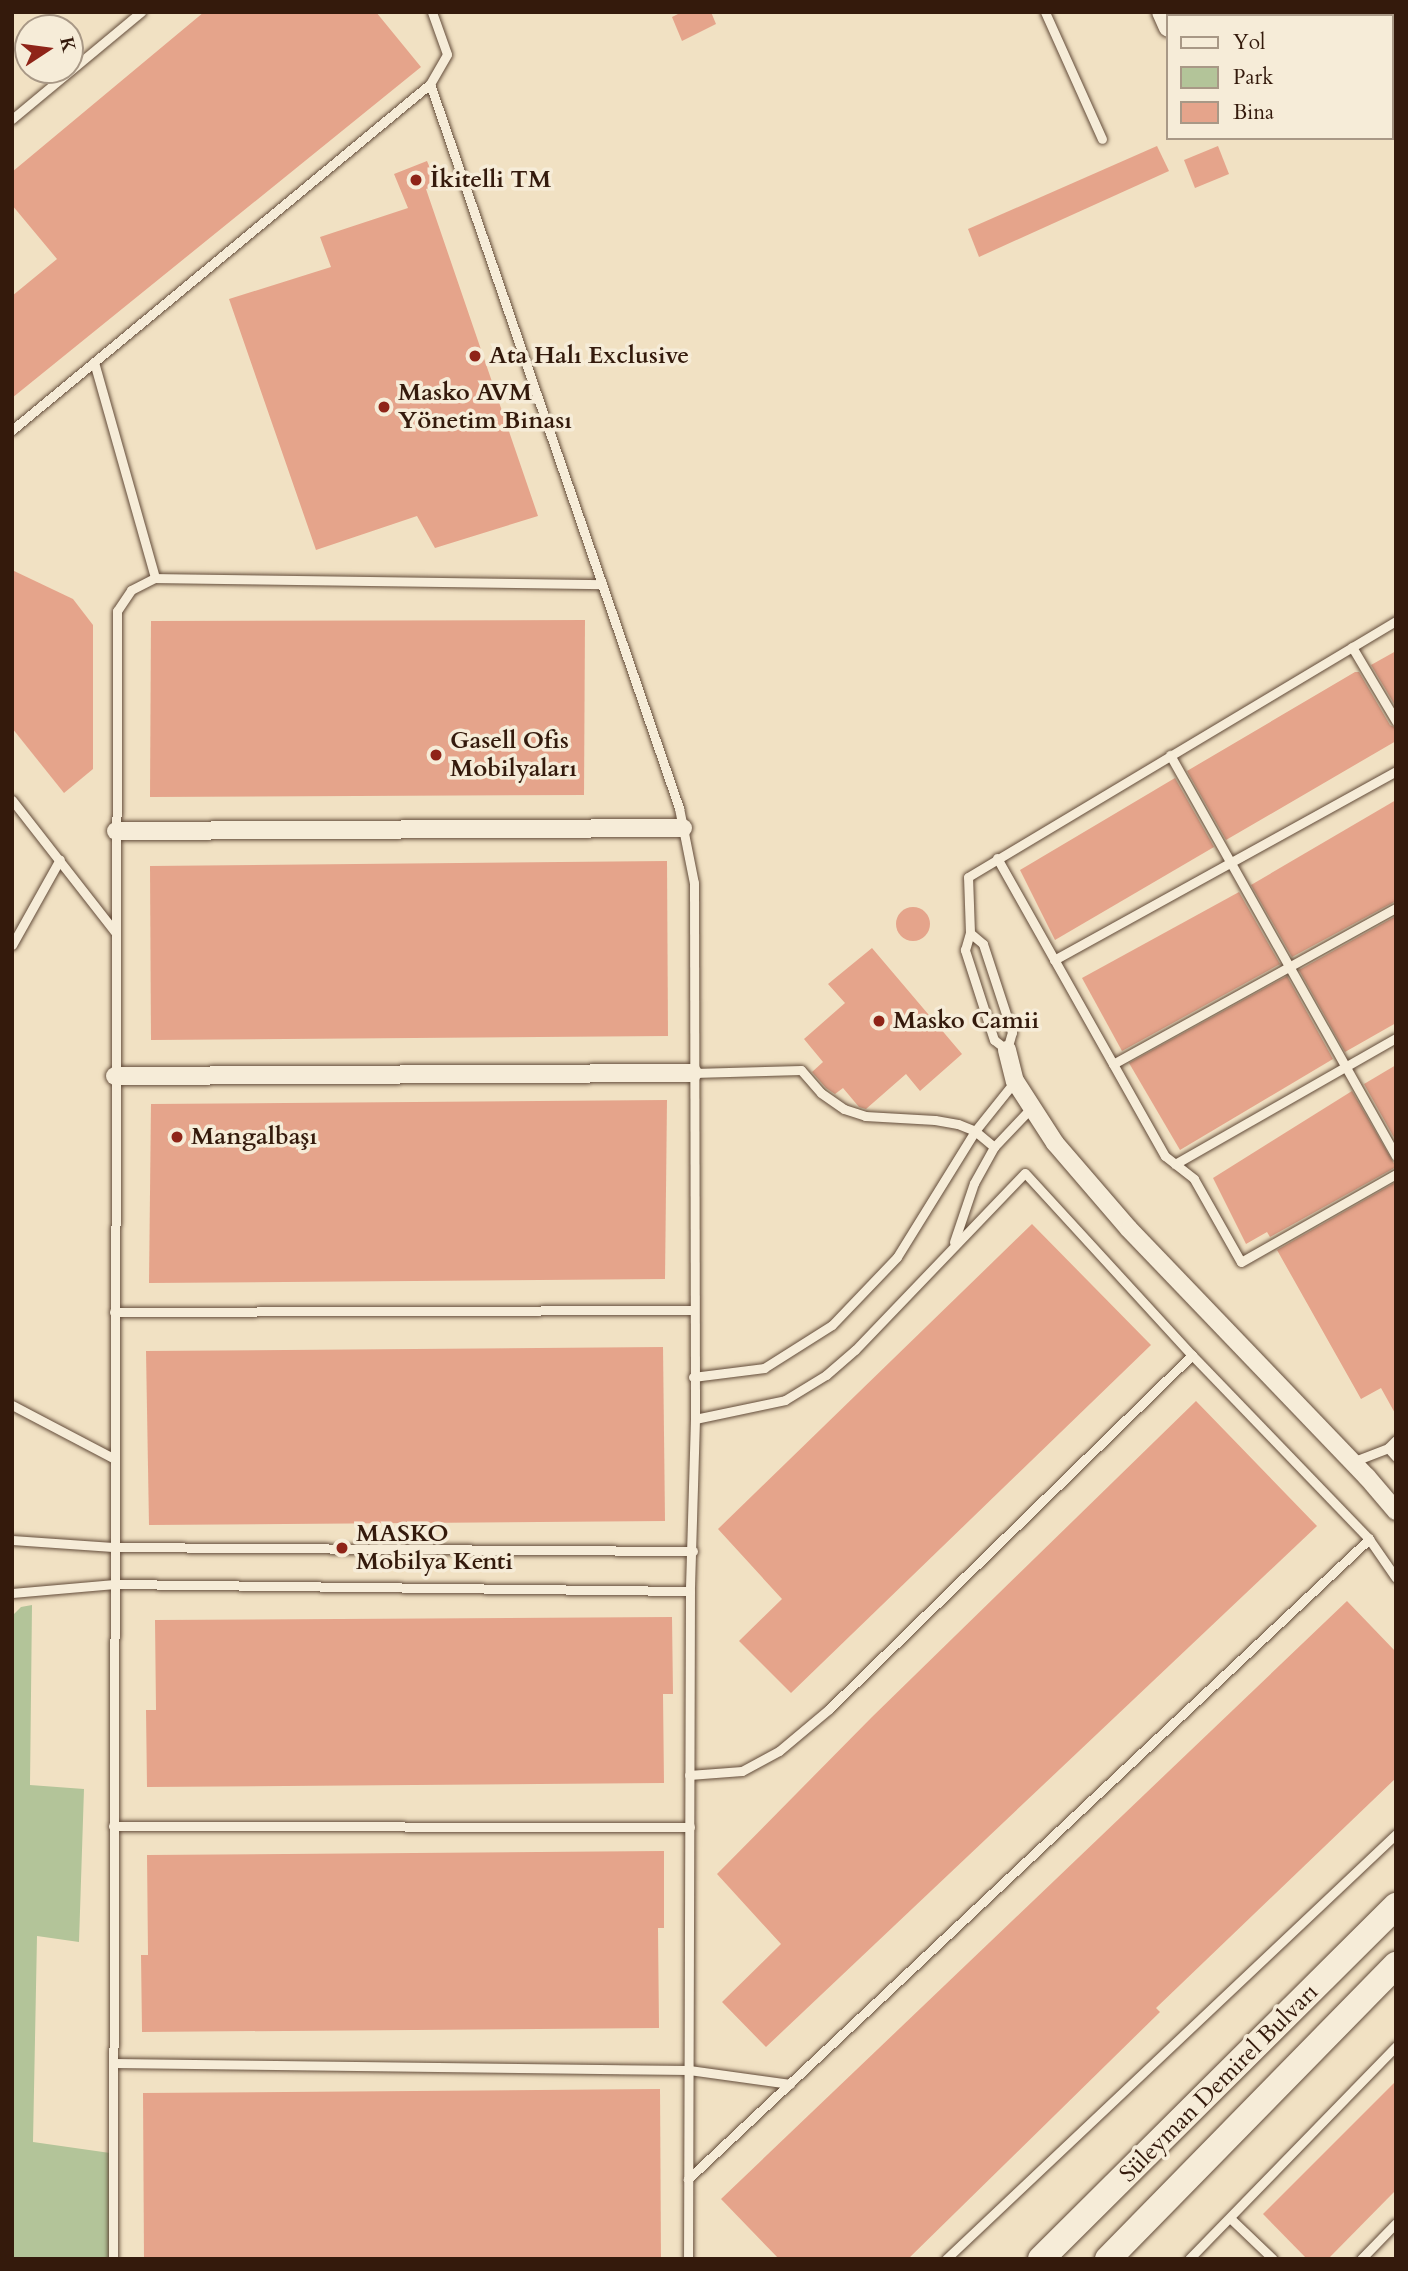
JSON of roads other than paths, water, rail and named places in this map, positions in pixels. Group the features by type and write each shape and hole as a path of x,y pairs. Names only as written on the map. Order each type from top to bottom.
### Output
{"main road":[{"name":"Süleyman Demirel Bulvarı","path":"1041,2259 1396,1906"},
{"name":"Süleyman Demirel Bulvarı","path":"1108,2259 1396,1965"}],"street":[{"path":"116,831 683,828"},
{"path":"1007,1050 1015,1081 1055,1143 1129,1229 1396,1511"},
{"path":"115,1076 693,1073"}],"lane":[{"path":"12,119 141,12"},
{"path":"12,430 430,84 447,54 432,12"},
{"path":"1045,12 1102,139"},
{"path":"430,84 680,808 694,883 695,1419 690,1591 688,2259"},
{"path":"94,362 155,578"},
{"path":"113,2259 117,611 131,590 155,578 602,584"},
{"path":"970,933 983,944 1013,1032 1007,1050 994,1040 965,950 970,933 968,877 1396,621"},
{"path":"1352,647 1396,722"},
{"path":"1170,755 1396,1156"},
{"path":"1054,960 1396,771"},
{"path":"12,800 116,933"},
{"path":"997,858 1165,1156 1194,1179 1241,1262 1396,1174"},
{"path":"12,946 60,859"},
{"path":"1113,1064 1396,908"},
{"path":"1175,1164 1396,1038"},
{"path":"693,1073 801,1070 821,1093 852,1113 935,1120 975,1131 994,1147"},
{"path":"693,1377 764,1368 832,1325 897,1256 975,1131 1015,1081"},
{"path":"952,1247 974,1183 994,1147 1032,1107"},
{"path":"695,1419 785,1400 826,1375 855,1350 1025,1173 1192,1355 1369,1539 1396,1578"},
{"path":"114,1312 693,1310"},
{"path":"690,1775 742,1771 779,1751 819,1717 1192,1355"},
{"path":"12,1405 113,1458"},
{"path":"1352,1462 1388,1448 1396,1440"},
{"path":"1388,1448 1396,1457"},
{"path":"688,2179 1369,1539"},
{"path":"12,1540 113,1547 693,1551"},
{"path":"12,1593 115,1584 690,1591"},
{"path":"113,1826 690,1827"},
{"path":"946,2259 1396,1835"},
{"path":"1189,2259 1396,2046"},
{"path":"113,2063 689,2070 790,2084"},
{"path":"1230,2218 1273,2259"},
{"path":"1361,2259 1396,2223"}],"place":[{"name":"İkitelli TM","path":"416,180"},
{"name":"Ata Halı Exclusive","path":"475,356"},
{"name":"Masko AVM Yönetim Binası","path":"384,407"},
{"name":"Gasell Ofis Mobilyaları","path":"436,755"},
{"name":"Masko Camii","path":"879,1021"},
{"name":"Mangalbaşı","path":"177,1137"},
{"name":"MASKO Mobilya Kenti","path":"342,1548"}]}
